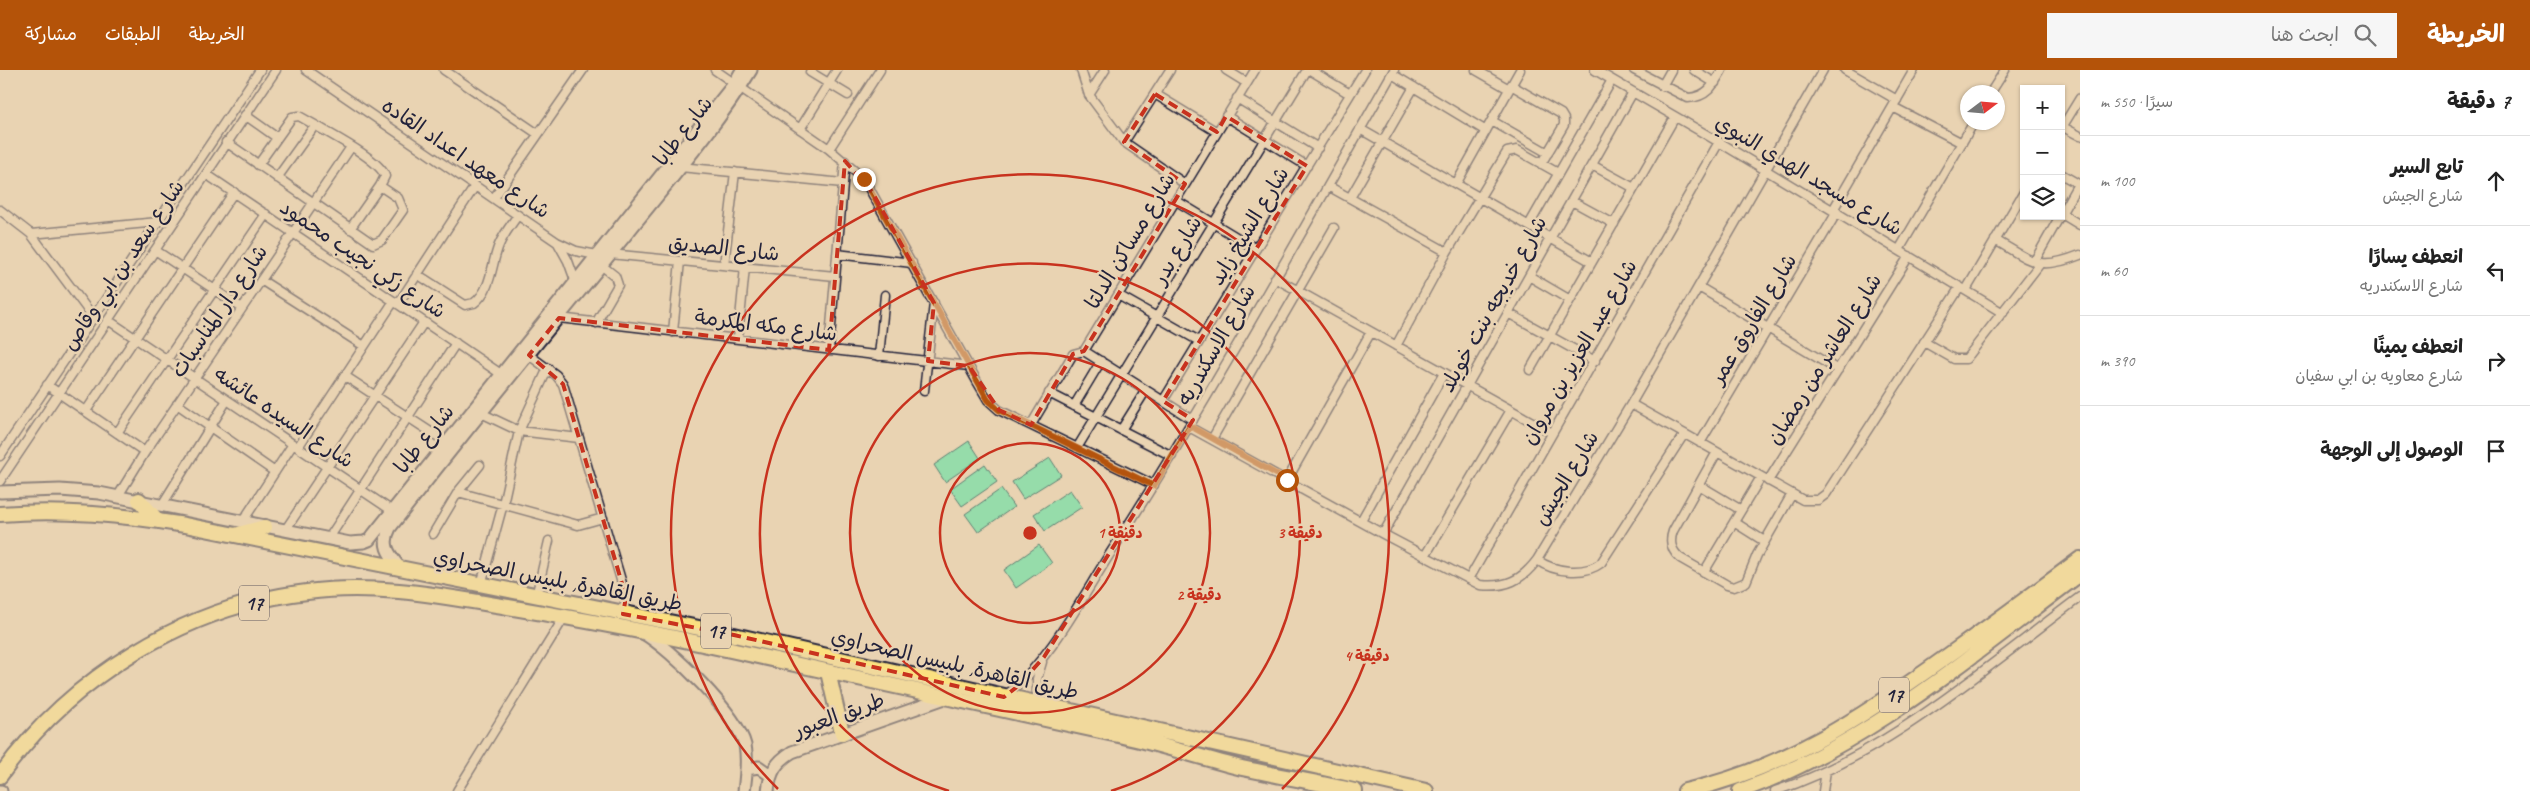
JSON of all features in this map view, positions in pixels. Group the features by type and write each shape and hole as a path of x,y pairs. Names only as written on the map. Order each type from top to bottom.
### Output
{"highway":[{"path":"139,500 158,521"},
{"name":"طريق القاهرة, بلبيس الصحراوي","path":"0,514 28,512 104,513 158,521 400,568 536,597 734,635 1426,791"},
{"path":"233,536 265,527"},
{"name":"17","path":"1685,791 1764,766 1798,752 1853,722 2080,559"},
{"name":"17","path":"1740,791 1806,764 1870,728 2080,574"},
{"name":"طريق القاهرة, بلبيس الصحراوي","path":"0,776 15,756 56,712 112,666 177,630 245,605 304,592 372,589 438,595 636,628 1129,738 1242,768 1356,791"},
{"path":"828,672 842,733"},
{"path":"1212,760 1217,754 1217,743"},
{"path":"1242,768 1239,764 1239,755 1246,749"}],"street":[{"name":"شارع سعد بن ابي وقاص","path":"0,456 260,70"},
{"name":"شارع سعد بن ابي وقاص","path":"0,481 276,70"},
{"name":"شارع معهد اعداد القاده","path":"306,70 557,242 599,260"},
{"path":"444,70 538,134"},
{"path":"494,198 583,70"},
{"path":"715,70 830,149 864,179 988,400 999,410 1154,486"},
{"name":"شارع طابا","path":"0,492 60,490 118,496 350,543 369,540 386,525 479,412 525,353 576,282 599,260 610,254 680,167 737,86 742,70"},
{"name":"شارع طابا","path":"386,525 391,510 501,374 525,353 559,318 599,260 751,70"},
{"path":"800,129 837,70"},
{"path":"830,149 880,70"},
{"path":"1081,70 1089,96 1124,142 1185,184"},
{"path":"1089,96 1105,70"},
{"path":"1124,142 1170,70"},
{"path":"1226,70 1247,83"},
{"name":"شارع مساكن الدلتا","path":"1031,425 1073,354 1084,350 1255,70"},
{"path":"1308,70 1350,94"},
{"name":"شارع بدر","path":"1077,448 1308,70"},
{"name":"شارع الشيخ زايد","path":"1163,401 1365,70"},
{"path":"1476,70 1563,116 1564,125 1541,164"},
{"path":"1456,184 1520,70"},
{"name":"شارع مسجد الهدي النبوي","path":"1595,70 1835,211 2003,313"},
{"path":"1634,70 1680,96 1696,98 1704,95 1715,83 1722,70"},
{"path":"1662,86 1672,70"},
{"path":"1694,70 1715,83"},
{"name":"شارع الجيش","path":"1084,350 1163,401 1212,439 1361,522 1480,585 1506,584 1528,571 1537,560 1631,404 1823,70"},
{"path":"1844,70 1895,104 1962,143"},
{"name":"شارع الفاروق عمر","path":"1700,443 1768,328 1914,70"},
{"path":"1996,85 2005,70"},
{"path":"810,72 848,95"},
{"path":"1393,72 1486,131"},
{"name":"شارع الاسكندريه","path":"1004,696 1018,686 1044,657 1154,486 1393,72"},
{"path":"1529,225 1612,80"},
{"path":"1350,198 1414,87"},
{"name":"شارع خديجه بنت خويلد","path":"1383,534 1633,92"},
{"path":"1154,94 1216,132"},
{"path":"1237,98 1318,148"},
{"path":"2065,123 2080,98"},
{"path":"245,115 276,137"},
{"path":"258,165 276,137 289,120 296,115 351,147 383,171 384,179 350,229"},
{"path":"1226,116 1307,166"},
{"path":"1530,370 1675,116"},
{"path":"1492,121 1548,153"},
{"path":"277,178 315,125"},
{"path":"1360,128 1592,262"},
{"path":"2065,129 2080,136"},
{"path":"1899,250 1969,130"},
{"path":"226,142 370,243 376,244 382,240 403,210 403,206 398,198 380,186"},
{"name":"شارع عبد العزيز بن مروان","path":"1469,579 1719,142"},
{"name":"شارع دار المناسبات","path":"118,496 177,404 351,147"},
{"path":"1396,346 1447,252 1509,150 1516,150 1558,173"},
{"path":"828,350 845,161"},
{"path":"1592,165 1634,188"},
{"path":"680,167 843,183"},
{"path":"724,265 735,172"},
{"name":"شارع زكي نجيب محمود","path":"206,174 501,374"},
{"path":"2063,175 2079,184 2065,208"},
{"path":"243,521 274,472 296,446 364,346 417,274 475,186"},
{"path":"1328,186 1447,252"},
{"path":"86,411 234,192"},
{"path":"1631,404 1760,477 1803,500 1813,502 1826,494 1924,342 1995,240 2020,199"},
{"path":"1176,200 1256,249"},
{"path":"1572,201 1614,224"},
{"path":"0,210 31,234 94,317"},
{"path":"117,433 266,214"},
{"path":"417,274 465,305 474,303 484,289 494,269 501,240 518,215"},
{"path":"2065,217 2080,225"},
{"path":"1924,342 1954,359 1966,359 2003,313 2037,264 2059,220"},
{"path":"31,234 158,222"},
{"path":"1212,439 1334,228"},
{"path":"1995,240 2037,264 2060,262 2080,255"},
{"name":"شارع معهد اعداد القاده","path":"557,242 568,261 576,282"},
{"path":"155,250 242,308"},
{"name":"شارع الصديق","path":"610,254 835,276"},
{"path":"837,254 912,263"},
{"name":"شارع العاشر من رمضان","path":"1768,481 1909,256"},
{"path":"596,322 618,285 615,276 599,260"},
{"path":"673,332 680,261"},
{"path":"738,339 745,267"},
{"path":"1529,276 1570,300"},
{"path":"1275,278 1552,434"},
{"path":"261,280 364,346"},
{"path":"1699,287 1838,370"},
{"path":"879,356 885,295"},
{"path":"1118,295 1200,341"},
{"path":"924,391 934,302"},
{"path":"1508,313 1595,360"},
{"name":"شارع مكه المكرمة","path":"559,318 969,366"},
{"name":"شارع السيده عائشه","path":"108,320 391,510"},
{"path":"286,529 424,322"},
{"path":"1287,480 1371,332"},
{"path":"329,538 456,343"},
{"path":"525,353 548,368 563,384 626,597 623,614"},
{"path":"1074,406 1101,362"},
{"path":"481,585 503,504 519,431 548,368"},
{"path":"1361,522 1444,373"},
{"path":"345,376 446,442"},
{"path":"47,385 145,452"},
{"path":"1121,430 1146,390"},
{"path":"1049,393 1172,456"},
{"path":"162,505 227,400"},
{"path":"177,404 274,472"},
{"path":"1426,556 1510,410"},
{"path":"479,412 519,431 579,438"},
{"path":"1537,560 1562,570 1588,570 1602,563 1684,434"},
{"path":"13,439 24,447"},
{"path":"1717,452 1673,531 1670,543 1675,554 1704,572 1728,585 1740,586 1750,576 1764,541 1792,494"},
{"path":"433,534 458,492 480,465"},
{"path":"1704,572 1760,477"},
{"path":"1698,485 1741,510"},
{"path":"458,492 578,525 602,518"},
{"path":"1734,522 1764,541"},
{"path":"386,525 386,547 400,568"},
{"path":"536,597 549,541"},
{"path":"1776,791 1826,771 1902,729 2080,597"},
{"path":"457,791 565,615"},
{"path":"636,628 678,659 733,721 744,744 746,769 744,791"},
{"name":"شارع الاسكندريه","path":"1037,704 1036,679 1044,657"},
{"name":"طريق العبور","path":"770,775 779,762 792,752 944,698"},
{"path":"746,769 760,767 770,775 768,791"},
{"path":"1823,791 1826,771"}],"highlighted area":[{"path":"1155,94 1217,132 1226,116 1307,166 1163,401 1193,420 1044,657 1018,686 1004,697 734,635 623,614 626,597 563,384 529,355 559,318 829,350 845,161 872,192 934,303 928,361 969,366 999,410 1031,425 1073,354 1084,351 1185,184 1124,142"}],"green space":[{"path":"969,441 980,458 945,482 934,465"},
{"path":"1050,458 1061,475 1023,499 1012,482"},
{"path":"985,464 997,482 962,506 950,489"},
{"path":"1001,489 1014,507 978,532 965,514"},
{"path":"1070,490 1082,507 1045,531 1034,514"},
{"path":"1039,545 1052,563 1016,588 1004,570"}],"route":[{"path":"864,179 988,400 999,410 1154,486 1190,426 1287,480"}]}
